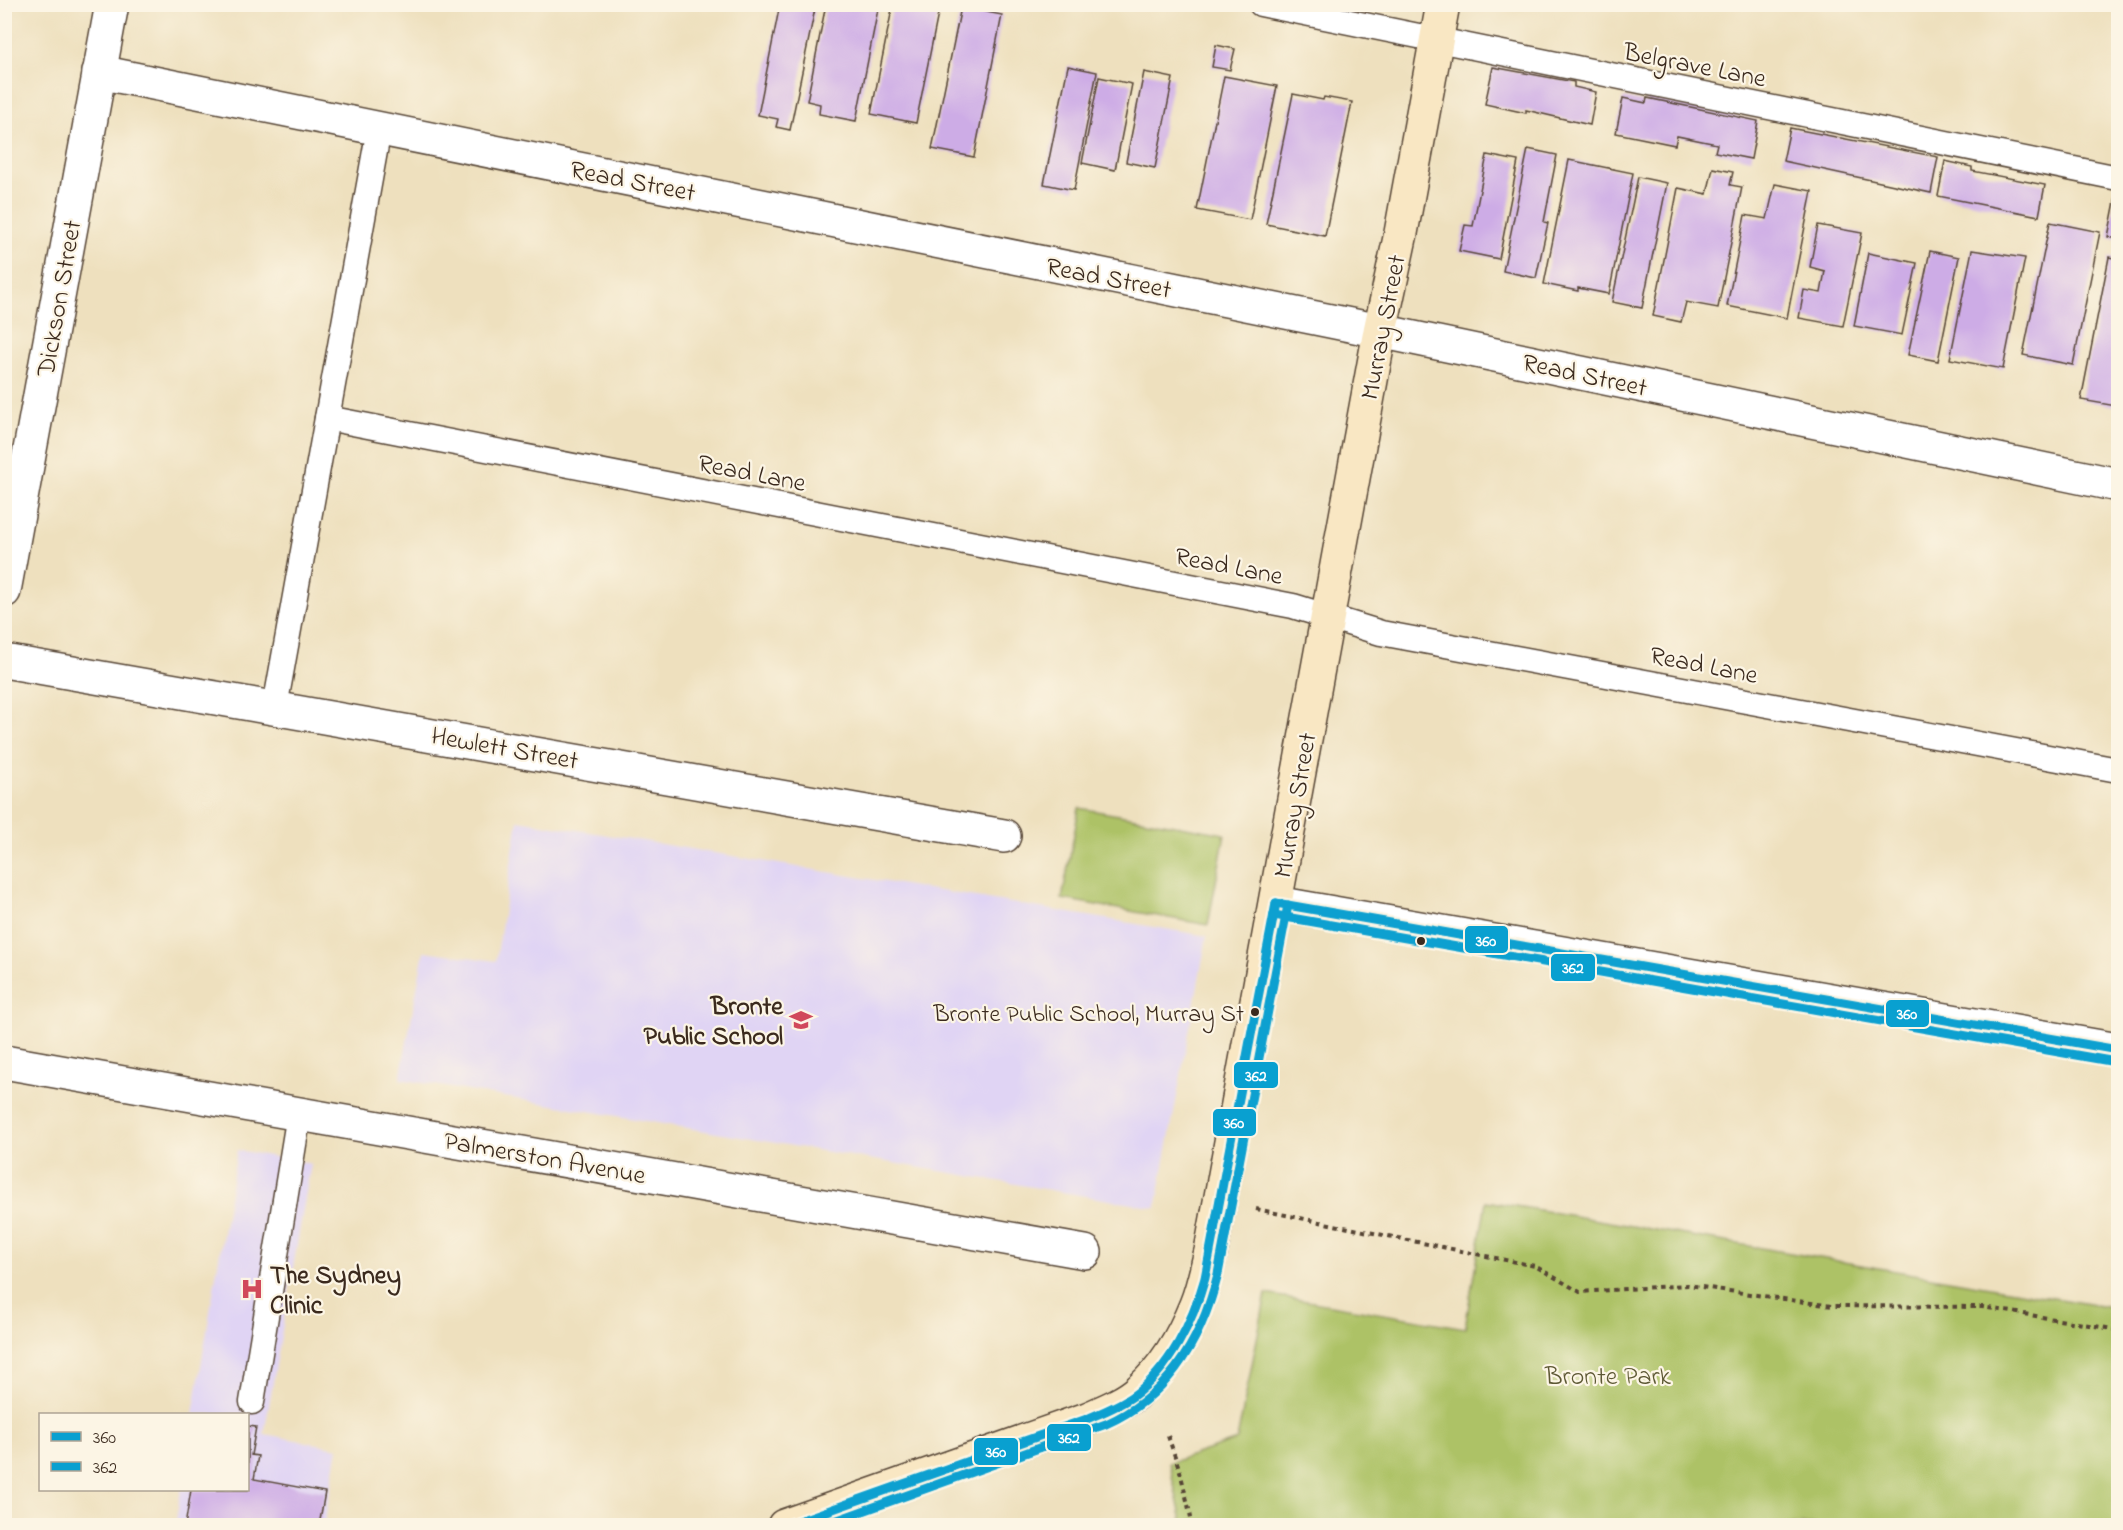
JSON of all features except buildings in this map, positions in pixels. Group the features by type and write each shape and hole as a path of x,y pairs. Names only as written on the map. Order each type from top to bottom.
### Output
{"main road":[{"name":"Murray Street","path":"784,1526 1087,1419 1114,1407 1139,1392 1159,1370 1173,1349 1196,1304 1211,1251 1380,331 1401,232 1443,4"}],"street":[{"name":"Dickson Street","path":"4,591 112,4"},
{"name":"Read Street","path":"99,72 1380,331 2118,485"},
{"name":"Hewlett Street","path":"4,661 1005,836"},
{"path":"1276,903 2118,1050"},
{"name":"Palmerston Avenue","path":"4,1062 1085,1252"}],"lane":[{"name":"Belgrave Lane","path":"1261,4 2118,178"},
{"path":"275,707 379,129"},
{"name":"Read Lane","path":"327,418 1293,606 1381,633 2118,770"},
{"path":"252,1402 299,1114"}],"path":[{"path":"1220,1202 1535,1266 1580,1292 1688,1285 1832,1306 1982,1307 2118,1330"},
{"path":"1168,1436 1177,1461 1193,1526"}],"shaded area":[{"name":"Bronte Public School","path":"518,820 1207,936 1156,1208 400,1079 424,951 496,961"},
{"name":"The Sydney Clinic","path":"237,1150 311,1164 264,1434 338,1448 324,1525 175,1526 181,1491 249,1491 249,1413 193,1413"}],"green space":[{"path":"1079,808 1225,834 1208,925 1062,899"},
{"name":"Bronte Park","path":"1486,1201 2118,1309 2118,1525 1183,1525 1169,1463 1237,1440 1266,1294 1465,1328"}],"transit line":[{"name":"360","path":"1276,903 2118,1050"},
{"name":"360","path":"785,1526 1087,1419 1128,1400 1158,1372 1187,1327 1205,1278 1276,903"},
{"name":"362","path":"821,1526 1106,1424 1148,1398 1180,1363 1203,1321 1218,1274 1288,905"},
{"name":"362","path":"1274,915 2116,1062"}],"place":[{"name":"Bronte Public School, Murray St","path":"1255,1012"},
{"name":"Bronte Public School","path":"801,1020"},
{"name":"The Sydney Clinic","path":"252,1289"}]}
